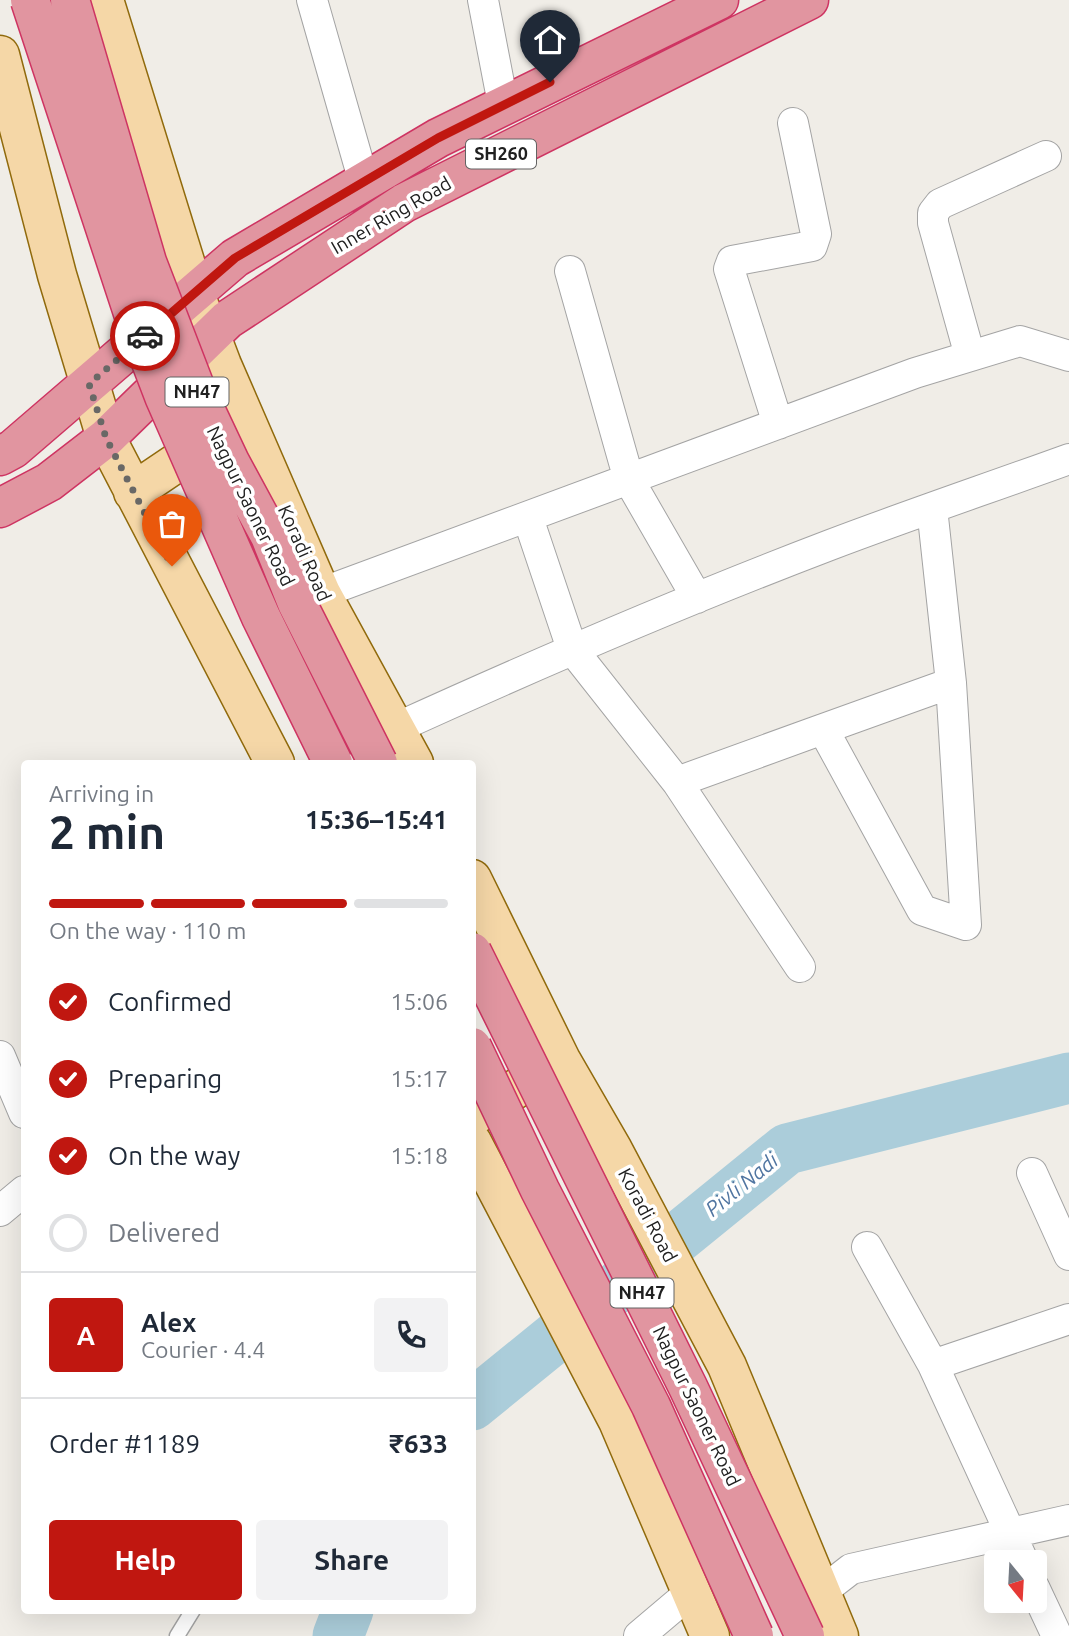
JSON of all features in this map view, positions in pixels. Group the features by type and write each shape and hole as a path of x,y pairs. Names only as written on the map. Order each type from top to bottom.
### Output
{"highway":[{"name":"Nagpur Saoner Road","path":"30,0 138,328 164,396 261,617 332,760"},
{"name":"Nagpur Saoner Road","path":"70,0 147,262 197,392 230,463 270,536 297,603 376,760"},
{"name":"SH260","path":"0,456 13,449 235,258 503,104 719,0"},
{"name":"Inner Ring Road","path":"210,336 227,320 304,266 404,203 808,0"},
{"name":"SH260","path":"0,508 48,482 106,438 210,336"},
{"name":"Nagpur Saoner Road","path":"476,960 688,1387 805,1636"},
{"name":"NH47","path":"476,1055 540,1190 651,1406 754,1636"}],"main road":[{"path":"104,0 195,295"},
{"path":"0,55 106,438 273,760"},
{"name":"Koradi Road","path":"195,295 244,418 321,593 412,760"},
{"path":"133,492 244,418"},
{"name":"Koradi Road","path":"476,887 561,1060 613,1150 727,1366 839,1636"},
{"path":"476,1114 561,1060"},
{"path":"476,1150 618,1421 710,1636"}],"street":[{"path":"312,0 364,182"},
{"path":"484,0 503,104"},
{"path":"778,424 729,269 732,261 812,246 816,234 793,123"},
{"path":"970,356 933,223 933,213 940,204 1046,156"},
{"path":"570,271 629,480 697,598"},
{"path":"321,593 915,373 1020,341 1069,356"},
{"path":"396,728 572,649 697,598 1069,459"},
{"path":"823,729 922,909 965,925 951,683 932,508"},
{"path":"528,518 572,649 677,782 800,967"},
{"path":"677,782 951,683"},
{"path":"0,1056 21,1106"},
{"path":"1032,1173 1069,1255"},
{"path":"0,1211 21,1194"},
{"path":"867,1247 933,1365 1018,1550"},
{"path":"933,1365 1069,1320"},
{"path":"820,1593 851,1569 1010,1531 1069,1520"},
{"path":"639,1636 691,1592"},
{"path":"1046,1613 1057,1636"}],"lane":[{"path":"177,1636 191,1614"}],"waterway":[{"name":"Pivli Nadi","path":"476,1402 787,1149 1069,1078"},
{"name":"Pivli Nadi","path":"338,1636 346,1614"}],"way so far":[{"path":"145,336 89,384 106,438 172,566"}],"route":[{"path":"145,336 235,258 438,138 550,82"}]}
